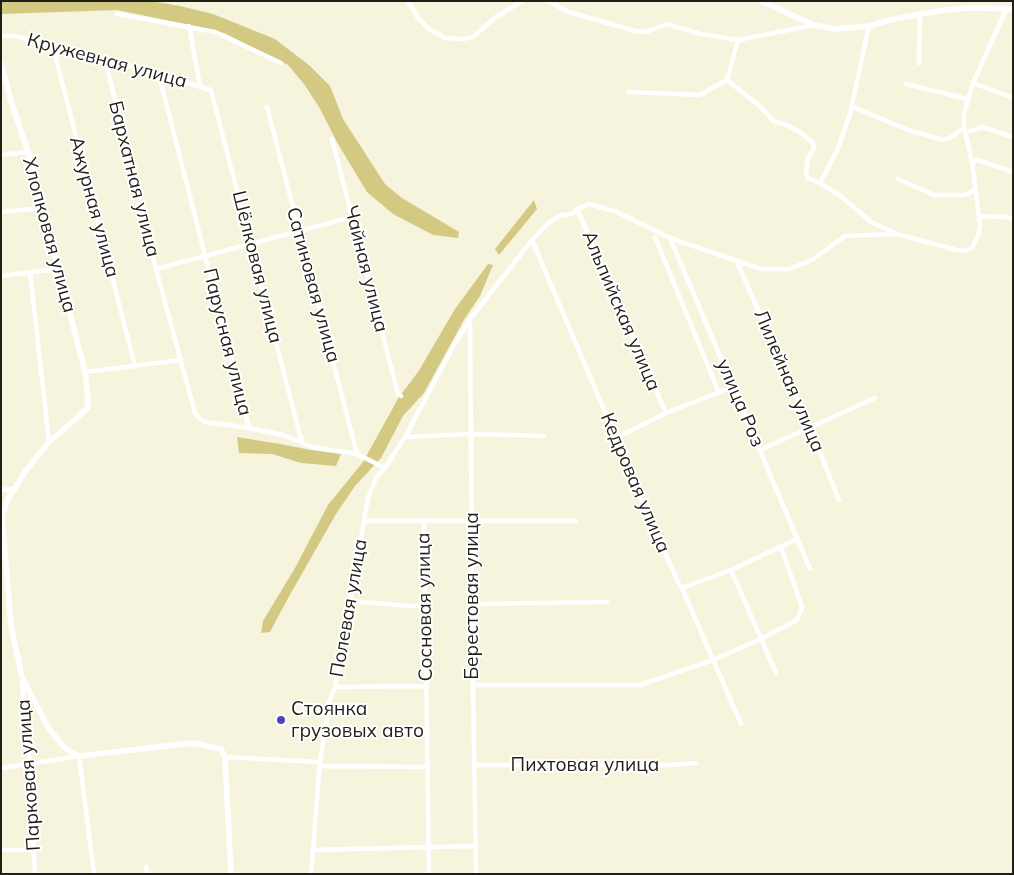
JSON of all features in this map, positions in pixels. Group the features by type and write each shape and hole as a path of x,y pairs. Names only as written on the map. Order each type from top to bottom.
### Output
{"street":[{"path":"408,1 418,18 429,29 445,38 463,39 473,37 496,17 522,1"},
{"path":"548,1 569,12 635,31 646,32 667,24 700,34 738,40 814,25"},
{"path":"761,1 814,25 834,29 869,26 920,14 970,8 1013,9"},
{"path":"727,80 761,107 773,121 787,125 800,132 813,143 814,148 808,158 806,172 808,178 842,197 871,222 897,234 966,251 972,248 979,233 980,216 972,162 964,127 964,114 973,84 1006,10"},
{"path":"117,14 215,32 280,63"},
{"path":"919,63 920,14"},
{"path":"189,26 200,86"},
{"path":"820,183 836,151 851,106 869,26"},
{"name":"Кружевная улица","path":"1,36 15,36 105,59 211,90"},
{"path":"629,92 700,95 727,80 738,40"},
{"name":"Ажурная улица","path":"53,47 136,366"},
{"name":"Бархатная улица","path":"105,59 156,269 195,413 206,422 248,428"},
{"name":"Хлопковая улица","path":"1,64 28,152 85,372 88,407 49,442"},
{"name":"Парусная улица","path":"158,75 248,428"},
{"path":"906,84 968,99"},
{"path":"973,84 1013,98"},
{"name":"Шёлковая улица","path":"211,90 302,443"},
{"path":"851,106 908,130 944,140 952,137 964,127"},
{"name":"Сатиновая улица","path":"267,107 357,454"},
{"path":"966,133 982,127 1013,137"},
{"name":"Чайная улица","path":"332,139 398,394 401,396"},
{"path":"1,155 28,152"},
{"path":"972,162 978,160 1013,172"},
{"path":"898,179 934,195 964,195 976,188"},
{"name":"Полевая улица","path":"311,874 320,764 330,699 335,687 368,498 376,478 385,468 405,436 470,319 532,240 547,224 561,215 572,214 577,209 589,204 617,212 670,238 761,269 790,269 812,260 845,236 897,234"},
{"path":"1,212 41,208"},
{"name":"Альпийская улица","path":"577,209 666,414"},
{"path":"980,216 1013,219"},
{"path":"156,269 352,217"},
{"name":"улица Роз","path":"655,237 719,393"},
{"name":"улица Роз","path":"670,238 810,569"},
{"name":"Кедровая улица","path":"532,240 605,412 618,437 640,497 741,724"},
{"name":"Лилейная улица","path":"738,262 839,500"},
{"path":"1,276 57,268"},
{"path":"2,516 14,489 49,442 30,272"},
{"name":"Берестовая улица","path":"470,319 476,874"},
{"path":"85,372 181,360"},
{"path":"618,437 666,414 733,387"},
{"path":"760,450 875,398"},
{"path":"248,428 283,435 312,446 357,454 385,468"},
{"path":"405,436 472,434 544,436"},
{"path":"1,490 14,489"},
{"path":"1,508 11,626 22,677 49,728 66,750 79,756"},
{"name":"Сосновая улица","path":"424,520 429,874"},
{"path":"364,521 576,521"},
{"path":"682,588 731,570 798,539"},
{"path":"473,685 640,685 713,660 761,639 797,620 802,607 780,547"},
{"path":"731,570 776,673"},
{"path":"350,601 411,606 425,605"},
{"path":"472,604 607,602"},
{"name":"Парковая улица","path":"22,677 30,765 35,874"},
{"path":"335,687 426,686"},
{"path":"1,768 79,756 188,744 206,745 221,749 225,757 231,874"},
{"path":"79,756 94,874"},
{"path":"225,757 320,764 428,767"},
{"name":"Пихтовая улица","path":"474,765 661,765 696,763"},
{"path":"312,850 475,846"},
{"path":"1,850 34,850"},
{"path":"146,867 147,874"}],"shaded area":[{"path":"1,1 151,1 213,14 275,39 310,66 330,86 343,119 385,184 402,198 459,232 458,238 433,235 393,214 367,192 338,144 319,107 304,84 288,65 224,33 200,27 117,10 1,14"},
{"path":"534,200 537,209 499,255 495,249"},
{"path":"488,264 493,265 480,296 465,318 424,393 403,416 381,458 355,486 336,514 270,632 261,633 263,621 295,568 328,505 363,462 399,397 418,372 455,309"},
{"path":"237,437 341,454 336,466 301,463 272,454 239,453"}],"place":[{"name":"Стоянка грузовых авто","path":"281,720"}]}
